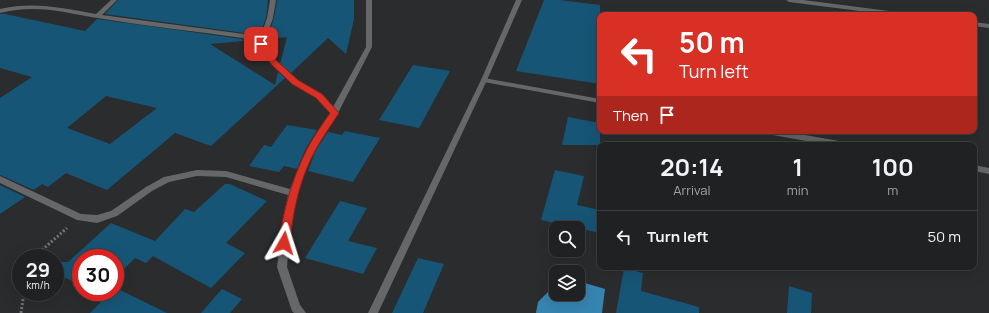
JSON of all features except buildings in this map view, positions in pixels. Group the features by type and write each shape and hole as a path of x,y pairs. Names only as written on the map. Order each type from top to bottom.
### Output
{"street":[{"path":"3,10 14,0"},
{"path":"97,16 114,0"},
{"path":"261,44 270,18 273,0"},
{"path":"301,313 296,308 282,267 287,219 293,193 311,149 334,113 369,47 369,0"},
{"path":"373,313 484,80 519,0"},
{"path":"789,0 882,12"},
{"path":"3,10 48,6 97,16 244,36 261,44 273,62 295,82 319,96 334,113"},
{"path":"977,24 989,26"},
{"path":"484,80 597,100"},
{"path":"784,134 828,142"},
{"path":"977,169 989,171"},
{"path":"0,180 80,217 97,219 114,214 149,189 167,179 197,173 226,174 293,193"}],"path":[{"path":"43,249 80,217"},
{"path":"21,313 23,301"}],"water":[{"path":"585,283 605,289 602,313 536,313 538,302 549,291 549,301 585,301"}],"route":[{"path":"261,44 273,62 295,82 319,96 334,113 311,149 293,193 287,219 284,243"}]}
